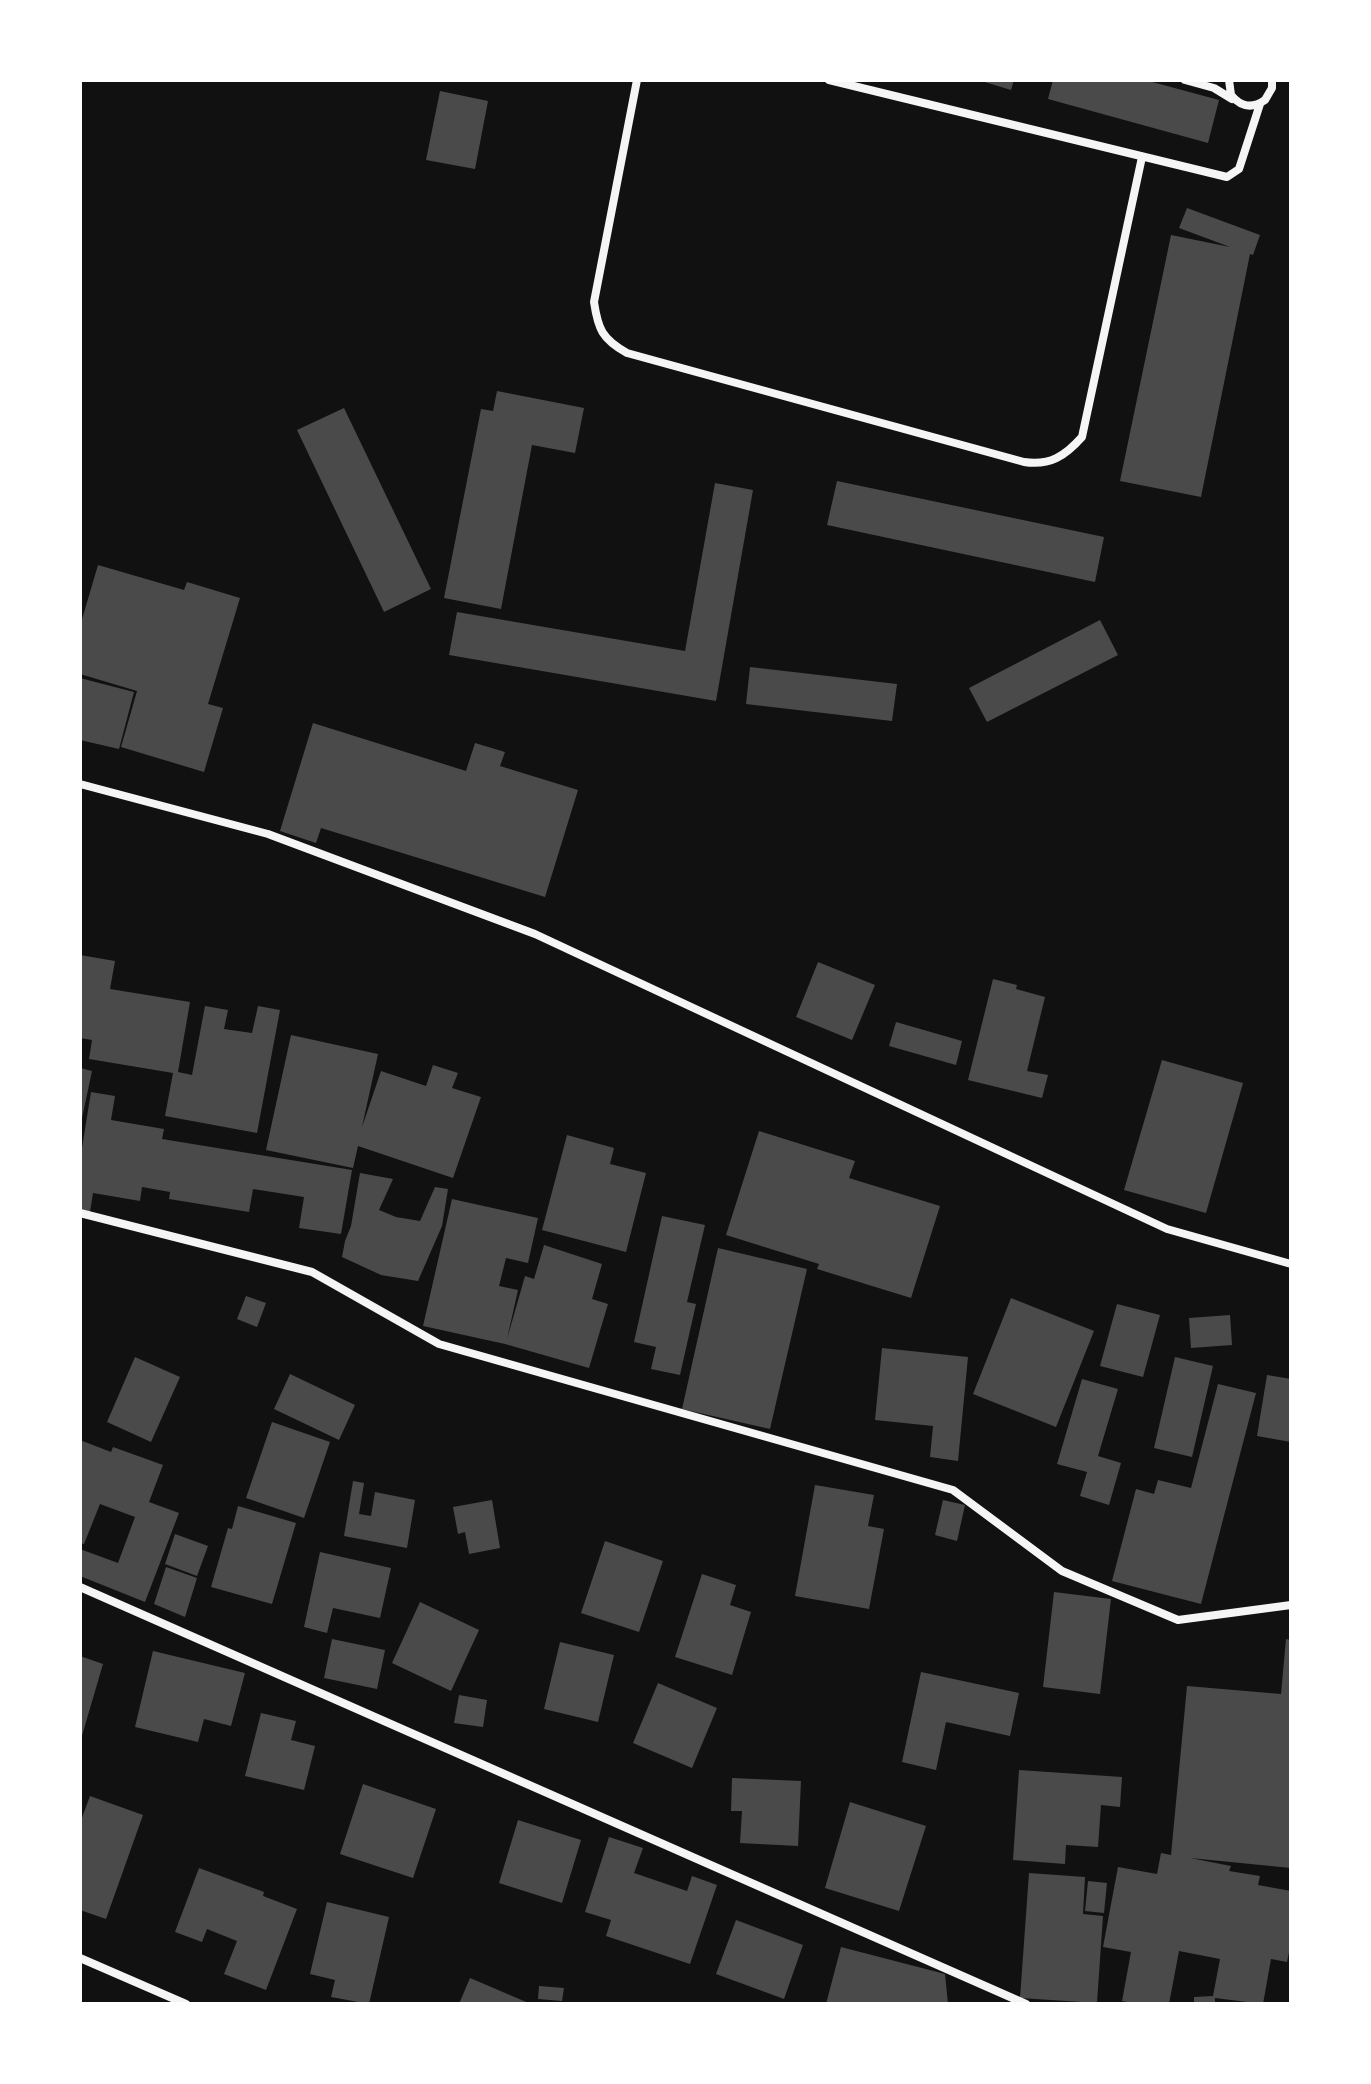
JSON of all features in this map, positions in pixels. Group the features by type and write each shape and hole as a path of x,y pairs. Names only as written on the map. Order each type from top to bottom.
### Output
{"street":[{"path":"637,80 594,302 597,325 610,343 627,353 1041,465 1059,458 1082,437 1142,157"},
{"path":"829,80 1227,177 1239,169 1260,104 1269,95 1272,80"},
{"path":"1185,80 1214,88 1242,105 1260,104"},
{"path":"1229,80 1231,95 1242,105"},
{"path":"80,784 268,834 535,934 1167,1229 1291,1264"},
{"path":"80,1213 312,1272 439,1344 953,1490 1062,1571 1178,1620 1291,1605"},
{"path":"80,1587 1026,2004"},
{"path":"80,1958 186,2004"}],"building":[{"path":"978,80 1014,80 1011,90"},
{"path":"1053,80 1145,80 1219,100 1208,143 1048,99"},
{"path":"440,91 488,101 475,169 426,160"},
{"path":"1187,208 1260,235 1253,255 1250,254 1201,497 1120,481 1171,235 1230,247 1179,228"},
{"path":"497,391 584,408 575,453 532,445 501,609 444,598 481,409 493,411"},
{"path":"344,408 431,589 384,612 297,430"},
{"path":"837,481 1104,537 1095,582 827,525"},
{"path":"715,483 753,490 716,701 449,655 457,612 685,651"},
{"path":"98,565 184,590 187,582 240,598 208,704 223,708 204,772 121,747 137,691 80,674 80,626"},
{"path":"1100,620 1118,655 987,722 969,688"},
{"path":"750,667 897,684 892,721 746,704"},
{"path":"80,678 134,692 119,749 80,740"},
{"path":"313,723 466,771 475,743 505,752 500,766 578,790 545,897 321,828 316,843 280,831"},
{"path":"80,955 115,961 110,989 190,1002 178,1072 192,1075 205,1006 228,1010 224,1029 252,1033 258,1006 280,1010 257,1133 165,1116 173,1073 89,1059 92,1040 80,1038"},
{"path":"818,962 875,985 852,1040 796,1017"},
{"path":"993,979 1045,997 1027,1071 1048,1075 1042,1098 968,1080"},
{"path":"896,1022 962,1041 956,1065 889,1046"},
{"path":"291,1035 378,1054 362,1127 381,1071 426,1086 433,1065 458,1073 452,1088 481,1097 453,1178 358,1146 353,1168 266,1150"},
{"path":"1162,1060 1243,1083 1206,1213 1124,1190"},
{"path":"80,1068 92,1071 81,1123 80,1123"},
{"path":"91,1092 115,1096 111,1120 164,1129 162,1139 352,1170 341,1234 299,1228 304,1197 253,1189 249,1212 169,1199 170,1192 142,1187 140,1201 93,1193 90,1212 80,1210 80,1160"},
{"path":"759,1131 855,1161 849,1178 940,1206 911,1298 817,1269 819,1264 726,1235"},
{"path":"567,1135 614,1148 610,1164 646,1173 626,1252 542,1230"},
{"path":"360,1173 393,1179 379,1210 396,1217 420,1221 435,1187 448,1189 442,1226 418,1281 381,1275 342,1257"},
{"path":"452,1199 538,1218 528,1263 506,1258 499,1286 518,1290 507,1339 525,1276 534,1279 544,1245 602,1264 592,1299 608,1304 589,1368 505,1344 423,1326"},
{"path":"662,1216 705,1225 687,1302 696,1304 680,1375 651,1369 656,1347 634,1342"},
{"path":"718,1248 807,1269 770,1429 682,1409"},
{"path":"246,1296 266,1303 257,1327 237,1319"},
{"path":"1011,1298 1094,1331 1056,1427 973,1394"},
{"path":"1117,1304 1160,1315 1143,1377 1100,1366"},
{"path":"1230,1315 1232,1345 1191,1348 1189,1318"},
{"path":"882,1348 968,1357 958,1461 930,1457 933,1426 875,1420"},
{"path":"135,1357 180,1377 151,1442 107,1422"},
{"path":"1175,1357 1213,1366 1192,1457 1154,1448"},
{"path":"290,1374 355,1405 339,1440 274,1409"},
{"path":"1267,1375 1291,1379 1291,1442 1257,1436"},
{"path":"1082,1379 1118,1389 1098,1456 1121,1463 1109,1505 1080,1496 1087,1472 1057,1464"},
{"path":"1218,1384 1256,1393 1201,1604 1112,1581 1136,1489 1154,1494 1158,1480 1191,1488"},
{"path":"272,1422 330,1442 304,1518 246,1498"},
{"path":"80,1440 111,1452 113,1447 163,1465 149,1502 179,1513 145,1602 80,1576 80,1549 118,1563 135,1517 100,1504 84,1544 80,1543"},
{"path":"353,1481 364,1483 359,1514 371,1516 375,1492 415,1500 407,1548 344,1536"},
{"path":"815,1485 874,1495 868,1526 884,1529 869,1609 795,1596"},
{"path":"492,1500 500,1548 469,1554 465,1532 458,1534 453,1507"},
{"path":"943,1500 965,1505 957,1541 935,1535"},
{"path":"238,1506 296,1523 272,1604 211,1587 228,1528 232,1529"},
{"path":"175,1534 208,1546 197,1576 165,1564"},
{"path":"605,1541 663,1561 639,1632 581,1613"},
{"path":"320,1552 391,1568 380,1618 333,1608 327,1633 304,1627"},
{"path":"166,1567 197,1578 185,1617 154,1604"},
{"path":"702,1574 736,1585 730,1605 751,1612 732,1675 675,1657"},
{"path":"1054,1592 1111,1599 1100,1694 1043,1687"},
{"path":"420,1602 479,1630 451,1691 392,1663"},
{"path":"332,1639 385,1650 377,1689 324,1678"},
{"path":"1286,1639 1291,1640 1291,1868 1190,1858 1231,1866 1229,1871 1260,1876 1258,1885 1291,1891 1291,1942 1287,1962 1271,1959 1263,2004 1215,1998 1215,2004 1194,2004 1194,1997 1213,1996 1220,1959 1179,1951 1169,2004 1122,2001 1131,1952 1103,1947 1118,1867 1157,1874 1161,1853 1171,1855 1187,1686 1281,1694"},
{"path":"560,1642 614,1655 598,1722 544,1709"},
{"path":"153,1651 245,1673 231,1726 204,1719 198,1742 135,1727"},
{"path":"80,1656 103,1664 81,1739 80,1739"},
{"path":"921,1672 1019,1693 1010,1736 946,1722 936,1770 902,1762"},
{"path":"658,1683 717,1708 692,1768 633,1743"},
{"path":"459,1695 487,1700 483,1727 454,1723"},
{"path":"261,1713 296,1721 291,1740 315,1746 304,1790 245,1776"},
{"path":"1019,1770 1122,1777 1120,1807 1101,1805 1098,1847 1066,1845 1065,1864 1013,1860"},
{"path":"732,1778 801,1781 798,1846 740,1843 742,1811 731,1811"},
{"path":"363,1784 436,1809 413,1878 340,1854"},
{"path":"90,1796 143,1815 106,1919 80,1910 80,1823"},
{"path":"850,1802 926,1826 899,1911 825,1888"},
{"path":"518,1820 581,1840 562,1903 499,1883"},
{"path":"609,1837 643,1848 634,1873 687,1891 692,1876 717,1885 690,1964 606,1936 611,1920 585,1912"},
{"path":"199,1868 264,1892 263,1896 297,1909 266,1990 224,1974 237,1941 207,1929 202,1942 175,1932"},
{"path":"1029,1873 1085,1877 1083,1914 1103,1916 1097,2003 1020,1998"},
{"path":"1088,1881 1107,1883 1104,1913 1085,1911"},
{"path":"327,1902 389,1917 369,2004 331,1997 335,1980 310,1974"},
{"path":"736,1920 803,1945 784,1999 716,1974"},
{"path":"841,1947 945,1974 948,2004 826,2004"},
{"path":"470,1978 531,2004 459,2004"},
{"path":"539,1986 564,1988 562,2001 538,1999"}]}
